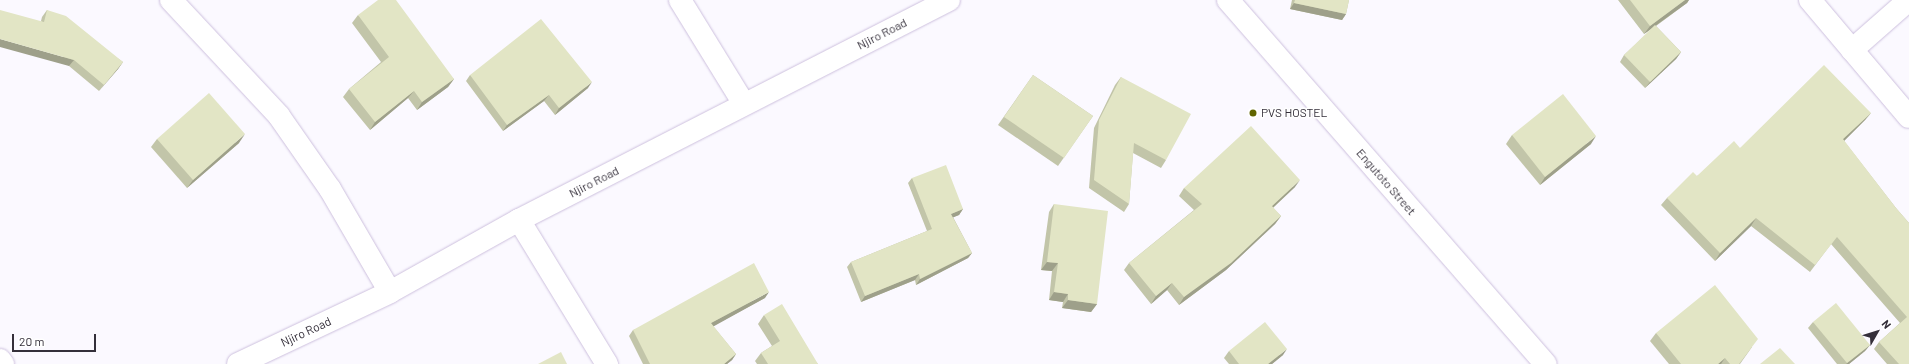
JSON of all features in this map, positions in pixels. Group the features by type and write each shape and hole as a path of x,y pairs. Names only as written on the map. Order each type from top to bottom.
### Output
{"street":[{"path":"172,0 279,116 330,189 390,292"},
{"path":"680,0 744,104"},
{"name":"Njiro Road","path":"238,364 390,292 519,220 949,0"},
{"name":"Engutoto Street","path":"1228,0 1544,364"},
{"path":"1810,0 1909,117"},
{"path":"1852,50 1909,0"},
{"path":"519,220 607,364"},
{"path":"0,360 3,364"}],"building":[{"path":"378,0 396,0 454,79 422,102 414,91 375,122 349,89 389,57 358,15"},
{"path":"1295,0 1349,0 1346,14 1294,3"},
{"path":"1630,0 1685,0 1650,26"},
{"path":"0,10 44,22 47,10 66,16 123,62 104,85 74,60 0,39"},
{"path":"541,19 592,82 559,108 549,95 507,125 470,75"},
{"path":"1655,25 1681,52 1650,82 1624,55"},
{"path":"1824,65 1871,113 1843,139 1909,223 1909,364 1899,364 1879,342 1907,317 1837,237 1815,265 1756,218 1720,253 1667,198 1693,172 1697,176 1734,141 1740,148"},
{"path":"1033,75 1093,116 1064,158 1004,117"},
{"path":"1121,77 1191,114 1166,160 1134,143 1129,204 1094,180 1099,120"},
{"path":"209,93 245,134 193,180 157,139"},
{"path":"1563,94 1596,136 1545,177 1512,135"},
{"path":"1251,126 1300,180 1272,206 1281,216 1231,263 1184,297 1172,283 1156,296 1129,263 1202,204 1184,188"},
{"path":"946,165 963,209 951,214 972,253 920,279 919,274 865,296 851,262 932,229 912,178"},
{"path":"1054,204 1108,211 1097,304 1068,300 1068,294 1054,292 1058,263 1047,262"},
{"path":"754,263 769,292 711,323 736,354 724,364 650,364 633,330"},
{"path":"1715,285 1758,339 1739,364 1730,364 1725,358 1718,364 1681,364 1656,333"},
{"path":"1836,303 1870,345 1847,363 1813,322"},
{"path":"782,304 818,364 768,364 761,353 780,341 764,315"},
{"path":"1265,322 1287,349 1268,364 1239,364 1229,351"},
{"path":"1780,348 1795,364 1760,364"},
{"path":"561,352 567,364 538,364"}],"place":[{"name":"PVS HOSTEL","path":"1253,113"}]}
